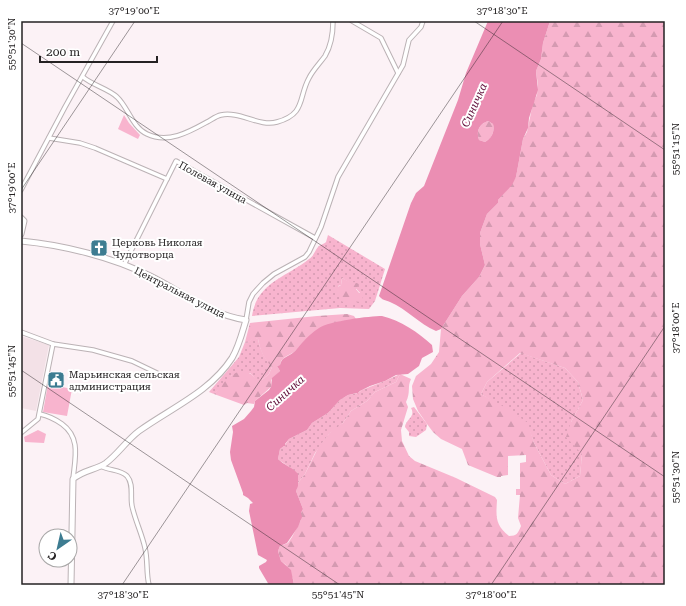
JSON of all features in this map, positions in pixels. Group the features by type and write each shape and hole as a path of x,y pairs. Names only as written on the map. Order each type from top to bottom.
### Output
{"street":[{"path":"21,190 113,21"},
{"path":"83,77 117,97 140,129 148,135 173,138 221,115 235,116 262,122 277,122 293,114 301,105 308,78 326,54 332,34 333,21"},
{"path":"352,21 381,38 398,73"},
{"path":"73,478 85,471 101,466 107,462 137,432 191,398 216,377 232,357 241,338 250,302 258,288 274,274 305,257 309,252 321,227 338,177 403,65 409,40 423,21"},
{"name":"Полевая улица","path":"49,138 80,143 167,179 176,161 315,238"},
{"path":"124,265 167,179"},
{"path":"21,218 24,221 21,234"},
{"name":"Центральная улица","path":"21,241 43,243 124,265 150,276 219,314 246,320"},
{"path":"21,332 53,344 99,352 132,361 157,373"},
{"path":"21,433 38,419 40,414 53,344"},
{"path":"40,414 57,420 74,436 75,448 71,585"},
{"path":"101,466 123,473 131,482 132,506 146,550 147,578 149,585"}],"shaded area":[{"path":"21,336 49,345 36,411 21,408"}],"green space":[{"path":"550,21 665,21 665,585 294,585 293,579 286,565 281,561 278,551 280,546 288,543 301,520 301,513 303,509 296,491 298,483 305,474 318,448 333,429 343,423 351,411 367,401 375,392 396,382 400,374 411,379 406,402 408,407 401,430 402,441 409,456 415,461 456,478 495,497 497,500 497,520 504,532 509,536 516,535 521,526 518,518 520,495 516,495 516,489 520,489 520,463 526,462 526,455 508,456 508,475 501,477 497,477 468,465 462,449 441,439 427,424 418,411 413,399 412,386 416,376 431,364 439,352 441,329 462,296 479,277 485,265 480,244 480,233 487,214 498,203 498,200 516,177 523,139 527,132 533,103 537,95 538,85 536,71 541,59 543,43","holes":["520,353 565,368 578,382 583,400 571,422 566,437 582,454 580,476 565,484 551,475 534,443 528,423 506,408 481,394 487,382"]},
{"path":"124,115 140,135 138,139 118,129"},
{"path":"488,121 493,124 494,129 491,136 485,142 479,140 478,131 482,124"},
{"path":"328,235 385,269 375,301 369,309 340,308 252,316 260,295 266,288 311,258 318,247 326,242","holes":["342,278 352,284 360,293 341,293 338,286 341,285"]},
{"path":"342,278 352,283 354,282 359,284 356,289 363,298 362,301 348,304 341,301 339,296 341,293 336,293 335,290 341,285"},
{"path":"347,314 354,316 356,319 334,323 305,340 294,352 285,357 281,361 280,365 277,366 280,371 271,380 271,387 255,401 254,404 247,403 244,405 214,394 229,377 239,372 244,371 262,380 269,374 272,367 263,354 258,339 254,338 247,343 245,342 250,323"},
{"path":"254,337 258,339 263,354 272,367 269,374 262,380 257,380 250,373 232,375 214,394 209,392 239,357 245,342 247,343"},
{"path":"521,353 565,368 578,382 583,400 571,422 582,454 580,476 565,484 551,475 534,443 527,423 481,394 487,382"},
{"path":"400,374 396,382 375,392 367,401 351,411 343,423 330,433 315,453 305,474 298,483 292,470 278,459 280,449 284,446 286,447 285,445 289,439 307,430 312,423 328,413 340,400 348,395 358,393"},
{"path":"48,384 72,389 67,416 43,412"},
{"path":"414,407 427,424 426,430 416,437 409,436 409,432 405,427 412,416 411,408"},
{"path":"38,430 46,434 44,443 25,442 24,437"}],"water":[{"name":"Синичка","path":"488,21 550,21 543,43 541,59 536,71 538,90 529,118 528,128 523,139 516,177 512,185 498,200 498,203 487,214 480,233 480,244 485,265 479,277 462,296 441,329 436,331 402,308 382,299 379,296 411,203 416,193 424,186 458,100 466,73","holes":["488,121 493,124 494,127 491,136 485,142 479,140 478,131 480,126"]},
{"name":"Синичка","path":"382,316 402,324 421,336 432,345 433,352 422,358 419,366 408,374 396,375 360,391 358,393 359,395 357,393 348,395 340,400 328,413 312,423 307,430 289,439 285,444 286,447 284,446 280,449 278,459 298,474 298,486 296,491 303,509 298,527 287,543 280,546 278,551 281,561 291,570 294,585 269,585 259,568 259,566 267,560 258,555 249,511 250,504 253,503 243,495 231,460 230,452 233,432 232,426 244,419 254,407 255,401 269,390 271,387 272,378 280,371 277,366 280,365 282,360 293,353 310,335 324,325 331,323"}],"place":[{"name":"Церковь Николая Чудотворца","path":"99,248"},
{"name":"Марьинская сельская администрация","path":"56,380"}]}
